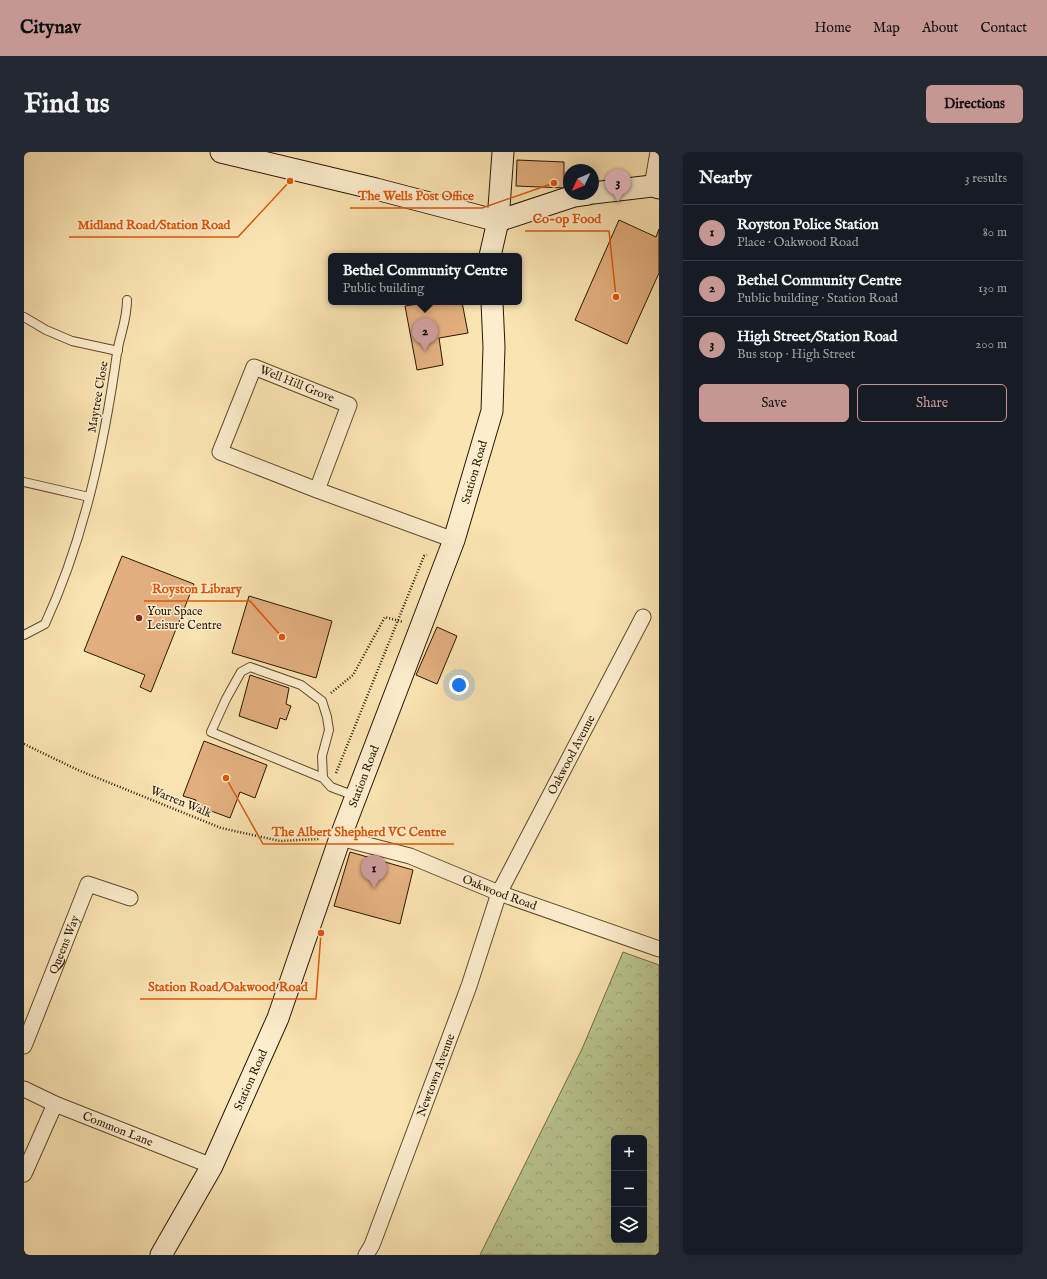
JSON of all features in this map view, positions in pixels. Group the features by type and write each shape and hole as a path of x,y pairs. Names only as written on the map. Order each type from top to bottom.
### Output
{"main road":[{"path":"221,152 376,189 498,221 563,200"},
{"path":"491,253 498,221 503,152"},
{"path":"599,192 655,187"},
{"name":"Station Road","path":"162,1255 212,1166 278,1018 340,838 454,540 492,411 494,347 492,305"}],"street":[{"path":"655,187 658,152"},
{"name":"Well Hill Grove","path":"317,490 349,405 254,367 220,452 317,490 454,540"},
{"name":"Oakwood Avenue","path":"499,893 643,617"},
{"name":"Oakwood Road","path":"340,838 410,856 499,893 659,949"},
{"name":"Queens Way","path":"24,1046 88,884 130,898"},
{"name":"Newtown Avenue","path":"366,1255 372,1245 469,986 499,893"},
{"name":"Common Lane","path":"24,1090 212,1166"},
{"path":"24,1174 56,1104"}],"lane":[{"name":"Maytree Close","path":"24,635 45,624 73,552 100,456 118,350 127,313 126,300"},
{"path":"24,317 46,330 72,341 118,350"},
{"path":"24,482 89,498"},
{"path":"323,778 322,756 329,730 322,701 301,685 250,667 241,672 226,698 212,732 323,778 331,787 356,796"}],"path":[{"path":"331,787 424,556 454,540"},
{"path":"322,701 353,675 385,617 398,620"},
{"name":"Warren Walk","path":"24,744 78,770 221,828 280,840 340,838"}],"green space":[{"path":"623,952 659,965 659,1255 480,1255 582,1049"}],"building":[{"path":"517,160 564,162 563,188 516,186"},
{"path":"619,220 656,237 659,229 659,273 627,344 575,320"},
{"path":"463,305 468,333 439,338 443,365 417,370 405,306"},
{"name":"Your Space Leisure Centre","path":"122,556 194,584 151,692 140,687 145,675 84,651"},
{"path":"249,596 332,621 316,678 232,653"},
{"path":"437,627 457,636 437,684 416,675"},
{"path":"250,675 289,688 286,704 291,706 286,720 280,718 277,729 239,716"},
{"path":"204,741 267,765 255,798 240,792 230,818 195,805 196,800 183,796"},
{"path":"350,852 413,870 400,924 334,906"}],"place":[{"name":"Midland Road/Station Road","path":"290,181"},
{"name":"The Wells Post Office","path":"554,183"},
{"name":"High Street/Station Road","path":"618,202"},
{"name":"Co-op Food","path":"616,297"},
{"name":"Bethel Community Centre","path":"425,351"},
{"name":"Your Space Leisure Centre","path":"139,618"},
{"name":"Royston Library","path":"282,637"},
{"name":"The Albert Shepherd VC Centre","path":"226,778"},
{"name":"Royston Police Station","path":"374,888"},
{"name":"Station Road/Oakwood Road","path":"321,933"}]}
